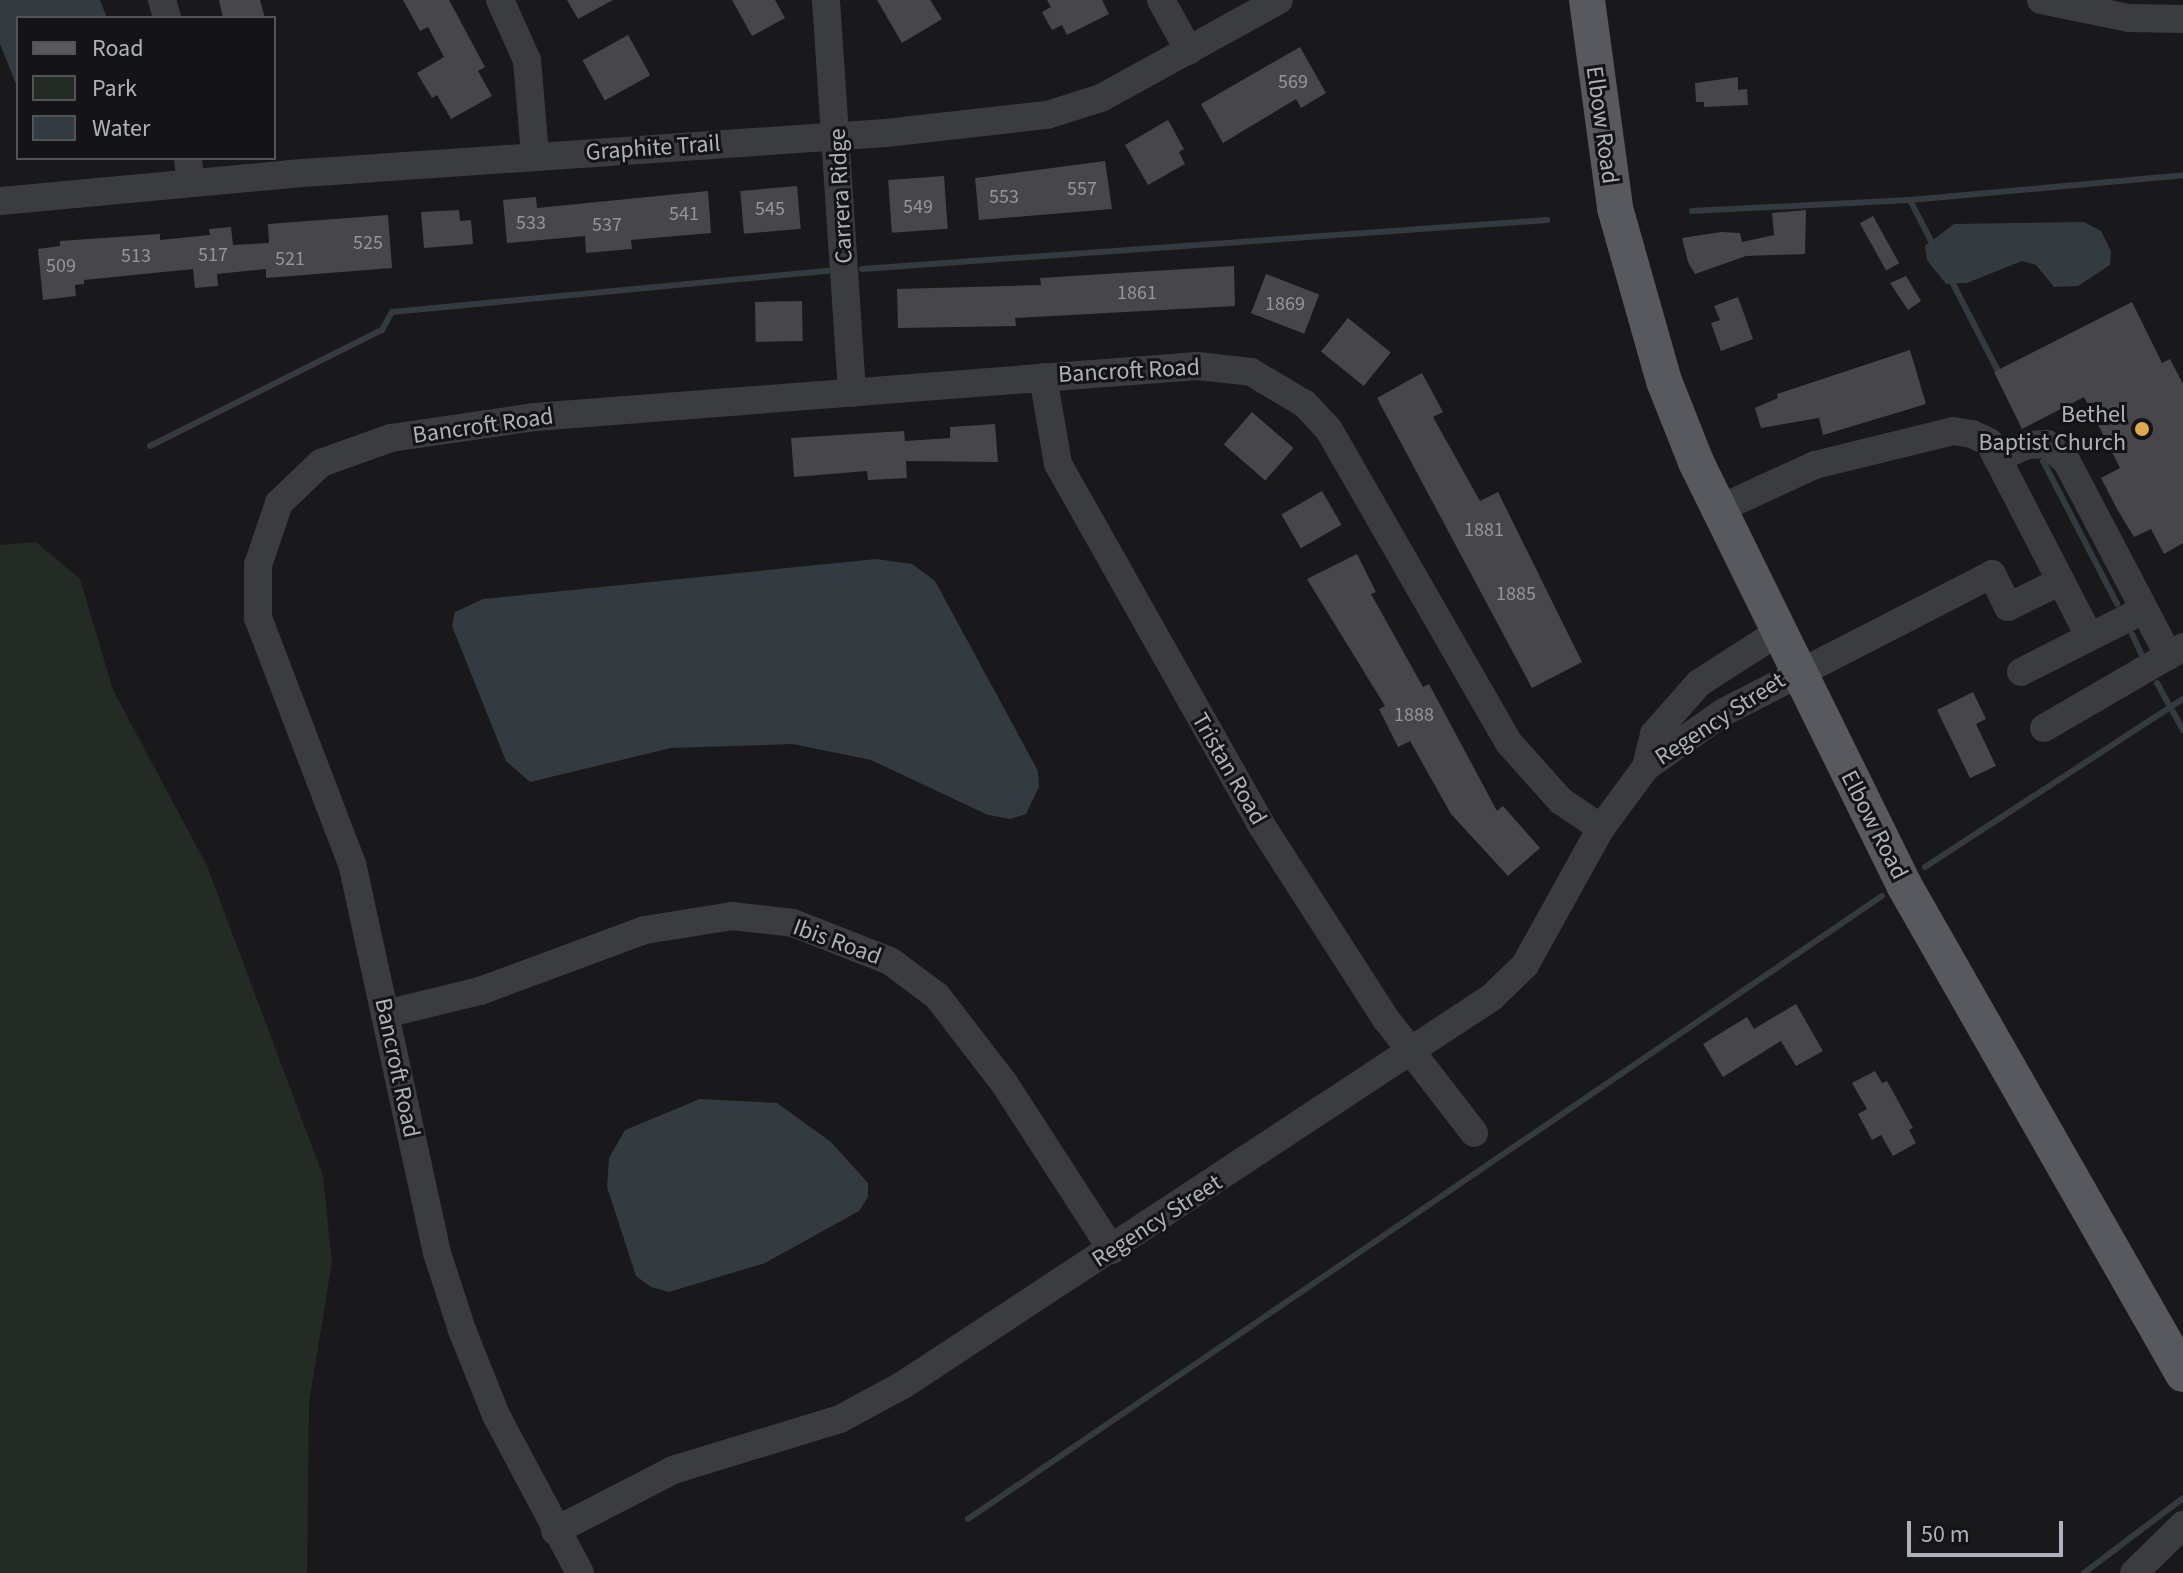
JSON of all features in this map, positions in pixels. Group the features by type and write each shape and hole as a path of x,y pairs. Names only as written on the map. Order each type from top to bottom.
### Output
{"main road":[{"name":"Elbow Road","path":"1587,0 1605,162 1626,248 1664,381 1717,510 1795,671 1920,915 2183,1374"},
{"name":"Elbow Road","path":"1606,0 1626,248"}],"street":[{"path":"500,0 529,71 535,156"},
{"name":"Carrera Ridge","path":"826,0 838,136 852,393"},
{"path":"1161,0 1189,51"},
{"name":"Graphite Trail","path":"0,201 189,170 535,156 838,136 1047,115 1101,98 1279,0"},
{"path":"2048,1 2129,18 2183,19"},
{"name":"Bancroft Road","path":"580,1573 496,1415 458,1317 437,1253 352,864 258,618 258,565 279,503 321,463 391,438 535,417 1043,377 1221,367 1251,372 1305,404 1350,458 1509,743 1561,801 1601,828"},
{"name":"Tristan Road","path":"1043,377 1058,464 1260,823 1411,1053 1474,1133"},
{"path":"1717,510 1815,465 1953,431 1989,442 2089,636"},
{"path":"1997,458 2028,445 2047,444 2067,462 2141,611 2176,652 2044,728"},
{"name":"Regency Street","path":"555,1531 673,1470 840,1419 1112,1250 1492,997 1525,965 1601,828 1646,767 1724,712 1795,671 1992,574 2008,607 2061,581"},
{"path":"2021,672 2141,611"},
{"name":"Regency Street","path":"1646,767 1654,734 1699,683 1777,633"},
{"name":"Ibis Road","path":"385,1014 480,991 645,930 732,916 793,923 890,961 937,996 1004,1083 1112,1250"},
{"path":"2134,1573 2183,1525"}],"green space":[{"path":"36,542 80,579 113,690 207,866 323,1176 332,1262 309,1403 307,1573 0,1573 0,545"}],"water":[{"path":"0,0 100,0 106,16 16,16 16,84 0,44"},
{"path":"2084,222 2101,231 2111,251 2110,265 2078,286 2054,287 2036,265 2022,261 1967,283 1946,284 1927,260 1925,246 1954,224"},
{"path":"876,559 912,564 935,581 1038,771 1039,787 1026,814 1010,819 988,815 871,760 793,744 671,748 530,782 506,761 452,626 455,612 483,599"},
{"path":"700,1099 777,1103 831,1142 868,1183 868,1197 859,1211 765,1263 669,1292 651,1287 636,1276 607,1187 609,1158 625,1130"}],"building":[{"path":"219,0 260,0 264,16 223,16"},
{"path":"403,0 449,0 485,67 478,71 492,96 451,119 437,95 432,98 417,73 444,57 428,27 420,31"},
{"path":"567,0 613,0 578,19"},
{"path":"732,0 775,0 785,18 752,36"},
{"path":"877,0 930,0 942,19 902,43"},
{"path":"1047,0 1102,0 1109,14 1067,35 1062,25 1052,30 1042,12 1051,7"},
{"path":"628,35 650,75 605,100 583,60"},
{"path":"1300,47 1326,93 1301,108 1296,99 1223,143 1201,104"},
{"path":"1738,77 1738,90 1747,89 1748,105 1704,107 1704,102 1696,102 1695,83"},
{"path":"1168,120 1184,149 1179,152 1185,164 1148,185 1125,145"},
{"path":"1105,161 1112,209 979,220 975,178"},
{"path":"944,176 948,229 892,233 888,180"},
{"path":"797,186 801,229 744,234 740,191"},
{"path":"708,191 711,233 631,240 632,249 586,253 585,236 507,243 503,200 536,197 537,208"},
{"path":"459,210 460,221 471,220 473,244 424,248 421,212"},
{"path":"1806,210 1805,254 1746,256 1695,274 1688,262 1682,238 1721,232 1740,233 1742,242 1774,235 1772,213"},
{"path":"388,215 392,268 266,278 266,269 217,274 218,286 195,288 193,269 84,280 84,284 75,285 76,296 43,300 38,249 60,246 60,241 160,234 160,240 210,235 209,229 231,227 233,245 269,243 268,224"},
{"path":"1873,216 1899,263 1886,271 1860,223"},
{"path":"1234,266 1235,306 1015,318 1016,326 898,328 897,289 1041,285 1040,278"},
{"path":"1266,274 1319,294 1304,334 1251,313"},
{"path":"1906,276 1921,301 1908,310 1890,283"},
{"path":"1738,297 1753,339 1721,351 1711,323 1720,320 1714,306"},
{"path":"802,301 803,341 756,342 755,302"},
{"name":"Bethel Baptist Church","path":"2132,302 2162,363 2170,359 2183,384 2183,543 2164,554 2151,529 2134,537 2101,478 2120,468 2084,397 2022,429 1994,372"},
{"path":"1348,318 1391,353 1364,386 1321,351"},
{"path":"1910,350 1926,404 1823,435 1819,418 1761,428 1755,408 1778,398 1777,394"},
{"path":"1422,373 1443,412 1433,417 1480,501 1498,492 1582,662 1532,688 1377,398"},
{"path":"1252,412 1294,448 1265,481 1224,444"},
{"path":"995,424 998,462 906,461 907,478 868,480 867,471 794,477 791,438 904,431 905,441 950,438 950,427"},
{"path":"1322,491 1342,525 1301,548 1281,514"},
{"path":"1357,554 1376,592 1371,594 1423,687 1429,684 1497,811 1503,806 1540,848 1508,876 1451,814 1410,741 1398,747 1379,709 1385,706 1307,579"},
{"path":"1973,692 1986,719 1976,724 1996,766 1970,778 1937,710"},
{"path":"1796,1004 1823,1051 1796,1066 1781,1041 1723,1077 1703,1044 1747,1017 1754,1029"},
{"path":"1875,1071 1882,1083 1887,1081 1913,1128 1909,1130 1916,1143 1893,1156 1881,1135 1872,1140 1858,1114 1867,1109 1852,1083"}],"waterway":[{"path":"1692,211 1910,200 2183,175"},
{"path":"1910,200 1934,247"},
{"path":"862,269 1547,220"},
{"path":"150,446 382,330 392,312 828,271"},
{"path":"1950,278 2000,375"},
{"path":"2043,461 2117,604"},
{"path":"2132,634 2141,653"},
{"path":"2157,683 2183,730"},
{"path":"1925,867 2183,699"},
{"path":"968,1519 1882,896"},
{"path":"2084,1573 2183,1498"}],"place":[{"name":"Bethel Baptist Church","path":"2142,429"}]}
